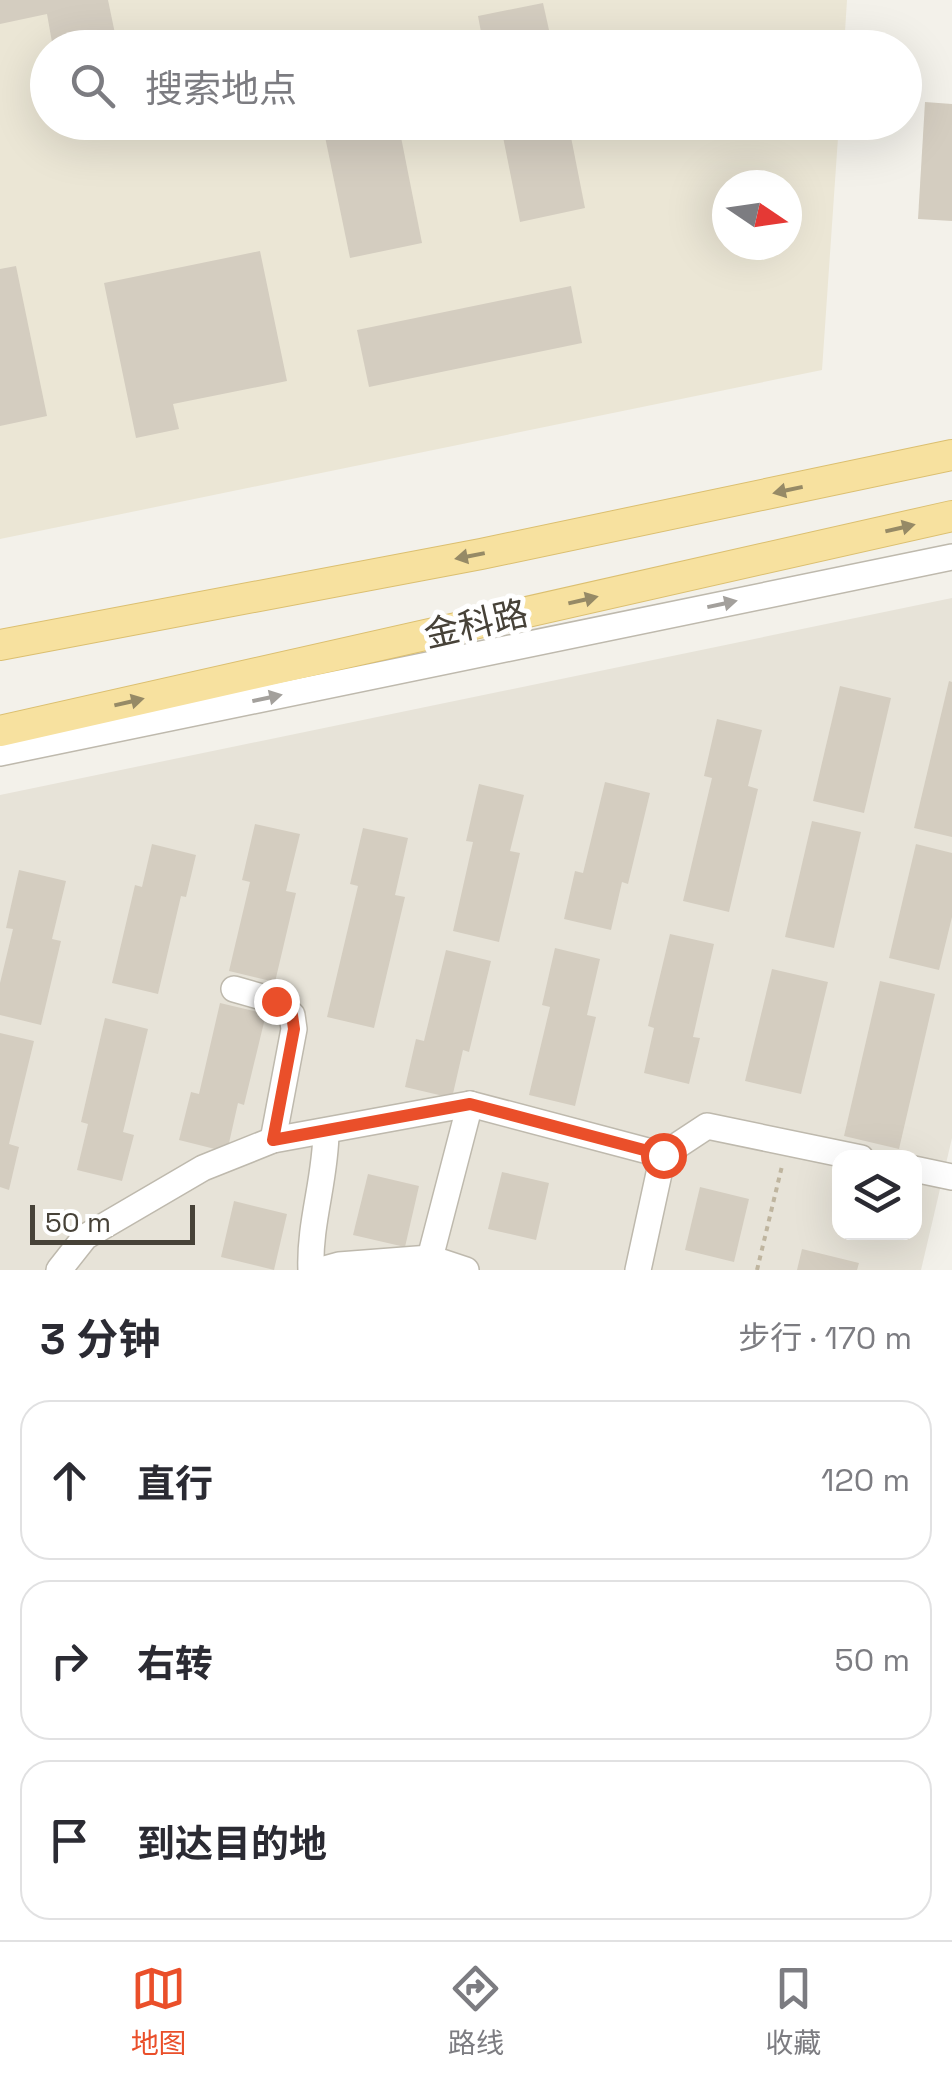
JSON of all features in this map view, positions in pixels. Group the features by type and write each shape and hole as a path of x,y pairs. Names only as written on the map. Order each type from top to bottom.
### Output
{"main road":[{"name":"金科路","path":"0,645 481,554 952,455"},
{"name":"金科路","path":"0,731 952,516"}],"street":[{"path":"0,753 952,557"},
{"path":"234,989 276,1001 292,1015 294,1029 273,1140"},
{"path":"59,1270 85,1237 203,1168 273,1140 470,1104 663,1155"},
{"path":"430,1258 470,1104"},
{"path":"638,1270 663,1155 707,1126 832,1152"},
{"path":"312,1270 310,1243 326,1155 326,1131"},
{"path":"922,1171 952,1177"},
{"path":"321,1270 430,1258 466,1270"}],"path":[{"path":"757,1270 788,1142"}],"shaded area":[{"path":"0,0 847,0 845,30 30,30 30,140 838,140 822,370 0,539"},
{"path":"952,598 952,1138 921,1270 0,1270 0,795"}],"building":[{"path":"0,0 108,0 114,30 50,30 47,14 0,24"},
{"path":"543,3 549,30 481,30 478,16"},
{"path":"925,102 952,104 952,221 918,219"},
{"path":"326,140 402,140 422,243 350,258"},
{"path":"504,140 572,140 585,208 520,222"},
{"path":"260,251 287,381 173,404 179,429 136,438 104,283"},
{"path":"16,266 47,416 0,426 0,269"},
{"path":"571,286 582,343 369,387 357,330"},
{"path":"949,681 952,682 952,837 914,828"},
{"path":"840,686 891,698 864,813 813,801"},
{"path":"717,719 762,730 748,786 758,789 729,912 683,901 712,778 704,776"},
{"path":"605,782 650,793 628,884 622,882 611,930 564,919 575,871 583,873"},
{"path":"479,784 524,795 510,851 520,853 499,942 453,931 473,842 466,841"},
{"path":"812,821 861,832 834,948 785,937"},
{"path":"255,824 300,834 286,891 296,893 275,982 229,971 250,882 242,880"},
{"path":"363,828 408,838 395,895 405,897 374,1028 327,1017 358,886 350,884"},
{"path":"152,844 196,855 186,897 181,896 158,994 112,983 135,885 142,887"},
{"path":"916,844 952,853 952,917 939,970 889,958"},
{"path":"19,870 66,881 52,939 61,941 41,1025 0,1015 0,983 13,929 6,928"},
{"path":"670,934 714,944 693,1037 700,1038 689,1084 644,1073 654,1028 648,1026"},
{"path":"555,948 600,959 587,1015 596,1017 575,1106 529,1095 550,1007 542,1005"},
{"path":"446,950 491,961 469,1052 463,1050 452,1098 405,1087 416,1039 424,1041"},
{"path":"772,969 828,982 801,1094 745,1081"},
{"path":"880,981 935,994 899,1149 844,1136"},
{"path":"220,1003 266,1014 244,1105 238,1103 227,1152 179,1140 191,1092 199,1094"},
{"path":"105,1018 148,1029 123,1132 134,1135 122,1181 77,1170 88,1124 81,1122"},
{"path":"0,1033 34,1041 9,1144 19,1147 9,1190 0,1187"},
{"path":"502,1172 549,1183 536,1240 488,1229"},
{"path":"368,1174 419,1186 405,1247 353,1235"},
{"path":"700,1187 749,1199 734,1262 685,1250"},
{"path":"234,1201 287,1214 274,1270 221,1257"},
{"path":"802,1249 859,1263 857,1270 797,1270"}],"route":[{"path":"276,1001 292,1015 294,1029 273,1140 470,1104 663,1155"}]}
